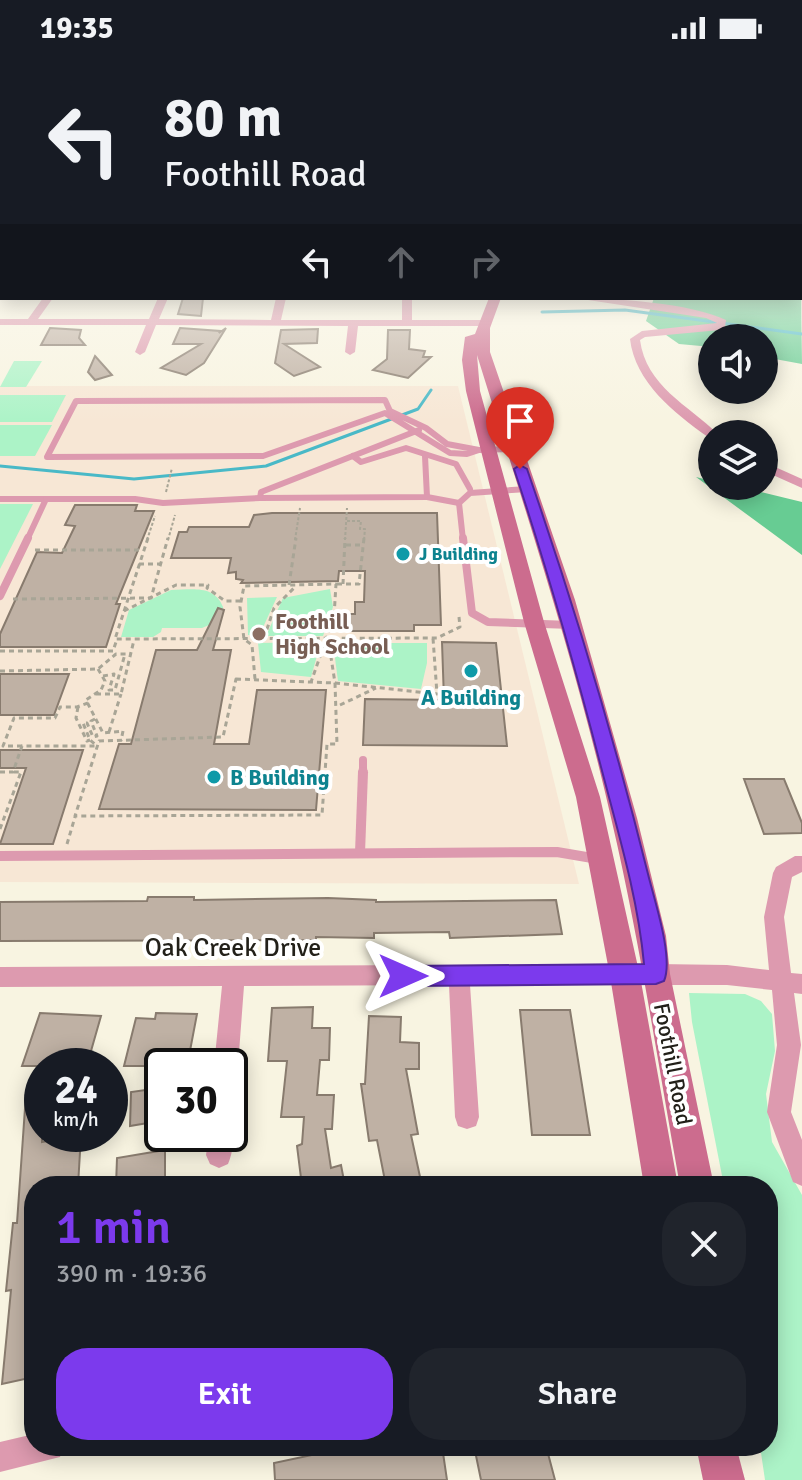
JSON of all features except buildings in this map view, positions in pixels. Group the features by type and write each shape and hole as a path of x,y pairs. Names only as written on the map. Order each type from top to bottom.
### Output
{"main road":[{"name":"Foothill Road","path":"487,300 469,360 484,450 499,491 534,622 588,797 625,976 659,1176"},
{"name":"Foothill Road","path":"494,300 480,322 480,348 572,625 624,818 652,936 656,974 695,1176"},
{"path":"718,1456 724,1480"},
{"path":"731,1456 733,1480"}],"street":[{"path":"31,322 47,300"},
{"path":"140,352 162,300"},
{"path":"276,321 281,300"},
{"path":"407,300 407,321"},
{"path":"595,300 708,315 722,322 720,327 642,334 635,339 636,358 646,373 698,425"},
{"path":"350,352 353,321"},
{"path":"0,322 480,322"},
{"path":"778,473 802,484"},
{"path":"802,864 795,864 783,873 775,899 774,917 791,982 789,1045 779,1112 802,1173"},
{"name":"Oak Creek Drive","path":"0,977 656,974 727,975 791,982"},
{"path":"228,1048 234,976"},
{"path":"459,976 467,1117"},
{"path":"0,1457 24,1452"}],"lane":[{"path":"484,450 447,444 426,428 390,411 385,400 76,401 47,457 263,456 385,413 417,430 440,450 471,453 514,449"},
{"path":"260,498 261,492 426,428"},
{"path":"353,456 361,462 406,448 456,464 470,489"},
{"path":"425,456 427,497"},
{"path":"459,503 470,493 527,489"},
{"path":"0,499 135,499 163,503 260,498 427,497 459,503"},
{"path":"0,597 46,499"},
{"path":"459,503 472,613 488,622 572,625"},
{"path":"360,853 363,760"},
{"path":"0,856 557,852 601,859"}],"path":[{"path":"167,490 171,473"},
{"path":"289,585 300,504"},
{"path":"343,585 348,504"},
{"path":"151,598 175,515"},
{"path":"0,671 98,669 114,652 115,639 155,516"},
{"path":"244,639 244,586 359,584 365,529 360,529 361,521 347,521"},
{"path":"345,545 363,545"},
{"path":"50,550 143,550"},
{"path":"139,564 161,564"},
{"path":"311,682 334,617 336,584"},
{"path":"124,611 176,585 208,585 207,588 225,601 242,601"},
{"path":"264,638 264,631 282,594 298,585"},
{"path":"275,586 282,594"},
{"path":"0,597 151,598"},
{"path":"117,639 433,638 460,627 459,613"},
{"path":"328,638 336,683 340,705 337,744 327,744 322,815 75,816 99,741 223,737 236,679 336,683 437,694 433,638"},
{"path":"103,676 114,674 109,690 115,690 134,639"},
{"path":"244,639 252,645 255,679"},
{"path":"0,651 128,654"},
{"path":"109,732 121,694 128,654"},
{"path":"98,669 105,681 96,694 86,700 103,733 123,731 121,741"},
{"path":"340,705 378,687"},
{"path":"96,694 121,694"},
{"path":"88,703 78,707 60,707 55,718 14,718 3,746 97,746"},
{"path":"78,707 76,718 87,741 97,746"},
{"path":"90,740 83,723 87,723 93,737 97,736 91,721 96,719"},
{"path":"13,772 22,746"},
{"path":"0,772 21,772 0,829"}],"shaded area":[{"name":"Foothill High School","path":"0,386 458,386 579,884 0,882"}],"green space":[{"path":"653,300 801,300 802,364 778,360 778,324 698,324 698,346 679,344 646,321"},
{"path":"14,361 42,361 26,387 0,387"},
{"path":"0,395 66,395 52,422 0,422"},
{"path":"0,425 52,425 35,456 0,456"},
{"path":"778,496 802,502 802,555 727,500 778,500"},
{"path":"0,504 33,504 0,569"},
{"path":"330,589 333,607 323,636 266,636 283,598"},
{"path":"171,590 201,590 214,595 223,607 222,617 213,617 209,625 202,628 162,628 153,637 121,637 129,610"},
{"path":"277,597 259,636 248,635 247,598"},
{"path":"321,642 311,677 261,672 258,643"},
{"path":"333,643 427,643 427,663 421,689 338,681"},
{"path":"689,993 745,994 761,1001 772,1014 775,1051 766,1094 772,1142 802,1195 802,1480 765,1480 761,1456 778,1456 778,1176 722,1176"}],"waterway":[{"path":"542,312 625,310 802,334"},
{"path":"0,466 134,479 266,466 418,409 431,390"}],"place":[{"name":"J Building","path":"403,554"},
{"name":"Foothill High School","path":"259,634"},
{"name":"A Building","path":"471,671"},
{"name":"B Building","path":"214,777"}],"route":[{"path":"403,976 656,974 652,936 624,818 565,600 520,469"}]}
